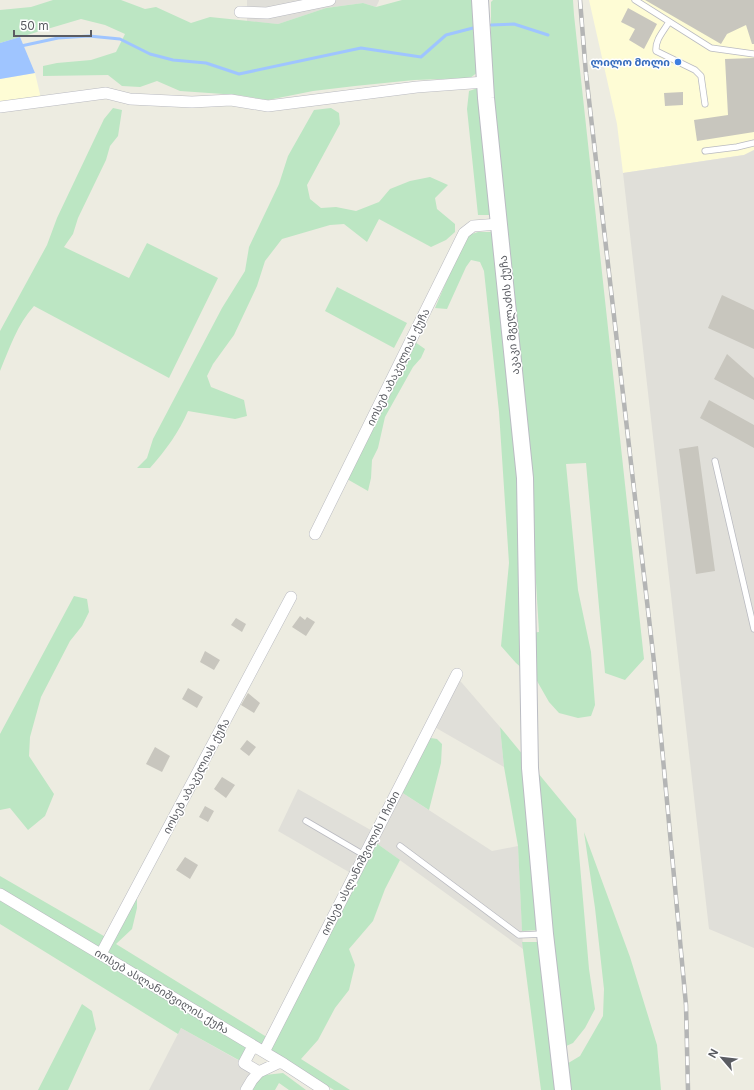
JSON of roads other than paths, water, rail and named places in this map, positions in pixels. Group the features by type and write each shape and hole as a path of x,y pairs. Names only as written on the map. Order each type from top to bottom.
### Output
{"street":[{"path":"240,12 267,13 330,0"},
{"name":"აკაკი მგელაძის ქუჩა","path":"480,0 499,224 525,478 530,768 545,934 563,1090"},
{"path":"0,107 106,93 130,99 192,102 231,100 268,106 417,87 486,82"},
{"name":"იოსებ აბაკელიას ქუჩა","path":"315,534 464,233 473,226 499,224"},
{"name":"იოსებ აბაკელიას ქუჩა","path":"101,954 291,597"},
{"name":"იოსებ ასლანიშვილის I ჩიხი","path":"264,1052 457,674"},
{"name":"იოსებ ასლანიშვილის ქუჩა","path":"0,894 264,1052 324,1090"},
{"path":"253,1046 244,1063 259,1072"},
{"path":"246,1090 259,1072 280,1062"}],"lane":[{"path":"635,0 711,48 754,54"},
{"path":"669,22 658,39 656,51 695,70 701,76 705,104"},
{"path":"705,152 737,148 754,143"},
{"path":"715,461 754,629"},
{"path":"306,821 364,855"},
{"path":"400,846 519,935 545,934"}],"water":[{"path":"20,37 35,73 0,79 0,43"}],"waterway":[{"path":"491,25 514,24 548,35"},
{"path":"21,46 58,38 89,36 120,39 150,54 173,60 206,63 239,74 361,48 421,57 446,35 473,28"}],"railway":[{"path":"580,0 586,74 654,662 686,1005 688,1090"}],"place":[{"name":"ლილო მოლი","path":"678,62"}]}
